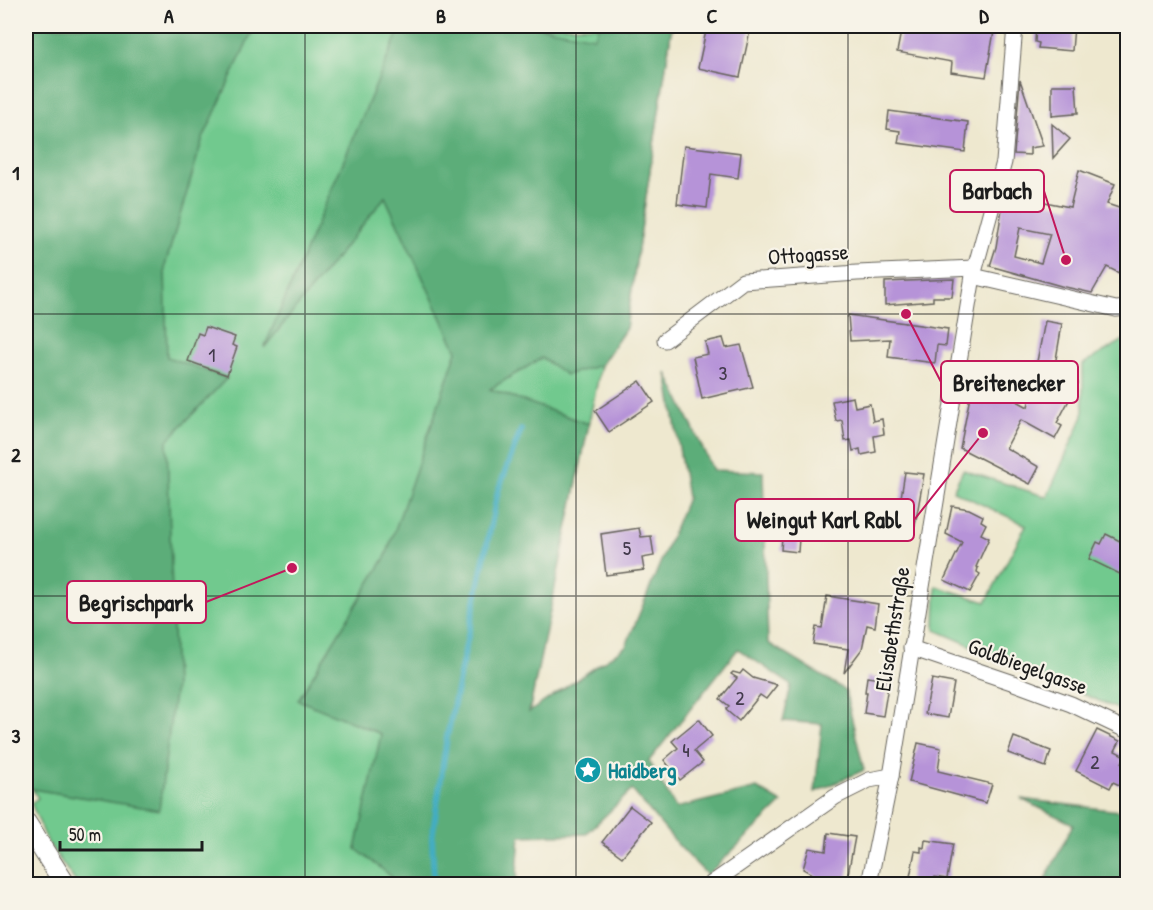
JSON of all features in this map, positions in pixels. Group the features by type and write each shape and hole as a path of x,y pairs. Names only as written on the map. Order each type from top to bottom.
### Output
{"street":[{"name":"Elisabethstraße","path":"869,885 891,776 973,272 1004,162 1015,26"},
{"name":"Ottogasse","path":"665,340 743,281 857,273 973,272 1116,309 1128,308"},
{"name":"Goldbiegelgasse","path":"911,648 1071,704 1128,731"},
{"path":"711,885 835,797 868,780 891,776"},
{"path":"26,823 65,885"}],"green space":[{"path":"26,26 672,26 626,328 601,365 529,712 516,884 77,884 48,843 31,803 38,798 26,782"},
{"path":"26,26 258,26 250,36 202,141 165,266 167,357 227,378 167,441 175,686 159,810 32,789 26,782"},
{"path":"401,26 534,26 594,37 599,26 672,26 626,328 601,365 566,375 542,358 490,389 589,424 529,712 626,646 687,498 667,373 713,470 763,472 768,643 845,690 864,770 815,792 822,724 783,721 791,685 738,649 649,761 676,808 757,788 782,803 707,875 679,846 632,790 586,834 520,836 516,884 392,884 392,877 356,849 381,734 298,700 386,556 457,351 385,197 264,348"},
{"path":"1127,338 1127,713 935,630 936,586 986,602 1026,525 953,491 963,470 1047,497 1083,416 1083,364"},
{"path":"1021,799 1127,812 1127,884 1043,884 1073,824"}],"building":[{"path":"707,26 751,26 740,77 698,68"},
{"path":"902,26 995,26 986,77 951,72 952,62 897,52"},
{"path":"1036,26 1074,26 1072,51 1038,48 1039,43 1035,42"},
{"path":"1020,80 1043,146 1030,148 1030,155 1014,154"},
{"path":"1052,85 1076,85 1078,113 1052,116"},
{"path":"889,111 968,122 965,152 898,143 900,131 887,129"},
{"path":"1052,124 1070,139 1053,158"},
{"path":"684,146 741,153 738,178 711,174 707,208 677,204"},
{"path":"1079,170 1115,184 1107,204 1128,211 1128,263 1123,275 1107,267 1092,293 990,266 1008,185 1032,188 1030,199 1070,207","holes":["1020,228 1050,234 1041,263 1014,256"]},
{"path":"954,279 952,297 933,297 933,301 885,305 885,282"},
{"path":"848,315 948,329 946,346 937,345 935,363 888,357 890,339 850,341"},
{"path":"1045,321 1062,324 1054,371 1078,383 1057,423 1062,426 1055,439 1021,420 1006,448 1039,467 1030,484 960,448 972,386 997,390 1028,407"},
{"path":"206,327 235,337 232,345 237,347 227,375 188,361 198,333 203,335"},
{"path":"723,338 726,348 741,345 753,387 702,399 693,357 708,354 705,342"},
{"path":"640,381 654,402 609,432 595,411"},
{"path":"853,397 855,407 870,404 873,421 882,419 884,434 874,436 876,452 861,455 860,449 853,451 851,440 845,441 842,420 836,421 832,401"},
{"path":"905,472 924,474 915,526 897,523"},
{"path":"952,506 969,509 983,516 981,521 986,524 981,534 989,538 976,567 980,574 970,592 944,580 962,542 946,534"},
{"path":"784,510 801,511 798,552 781,550"},
{"path":"639,528 641,537 651,536 654,556 642,558 644,570 606,575 601,534"},
{"path":"1106,534 1128,545 1128,578 1089,559 1097,542 1101,544"},
{"path":"827,596 878,604 875,627 867,625 862,649 844,673 848,649 813,644 816,627 822,628"},
{"path":"743,670 753,678 777,685 766,699 760,695 739,721 726,710 729,706 720,699 737,678 731,674 733,672 740,674"},
{"path":"867,677 889,680 883,716 864,713"},
{"path":"932,679 954,683 948,718 925,714"},
{"path":"699,719 712,736 694,751 703,762 680,780 664,760 678,748 672,741"},
{"path":"1097,730 1120,741 1115,751 1125,756 1122,763 1128,766 1128,789 1113,782 1110,788 1076,771"},
{"path":"1014,737 1051,751 1046,767 1008,753"},
{"path":"918,743 941,748 938,771 992,784 986,803 909,782"},
{"path":"630,806 651,822 622,857 602,842"},
{"path":"828,833 855,837 846,885 829,884 803,869 809,848 826,851"},
{"path":"925,840 953,844 947,879 935,877 934,885 909,882 915,851 921,852"}],"waterway":[{"path":"434,884 432,838 447,737 498,491 521,430"}],"place":[{"name":"Barbach","path":"1066,260"},
{"name":"Breitenecker","path":"906,314"},
{"name":"Weingut Karl Rabl","path":"983,433"},
{"name":"Begrischpark","path":"292,568"},
{"name":"Haidberg","path":"588,770"}]}
